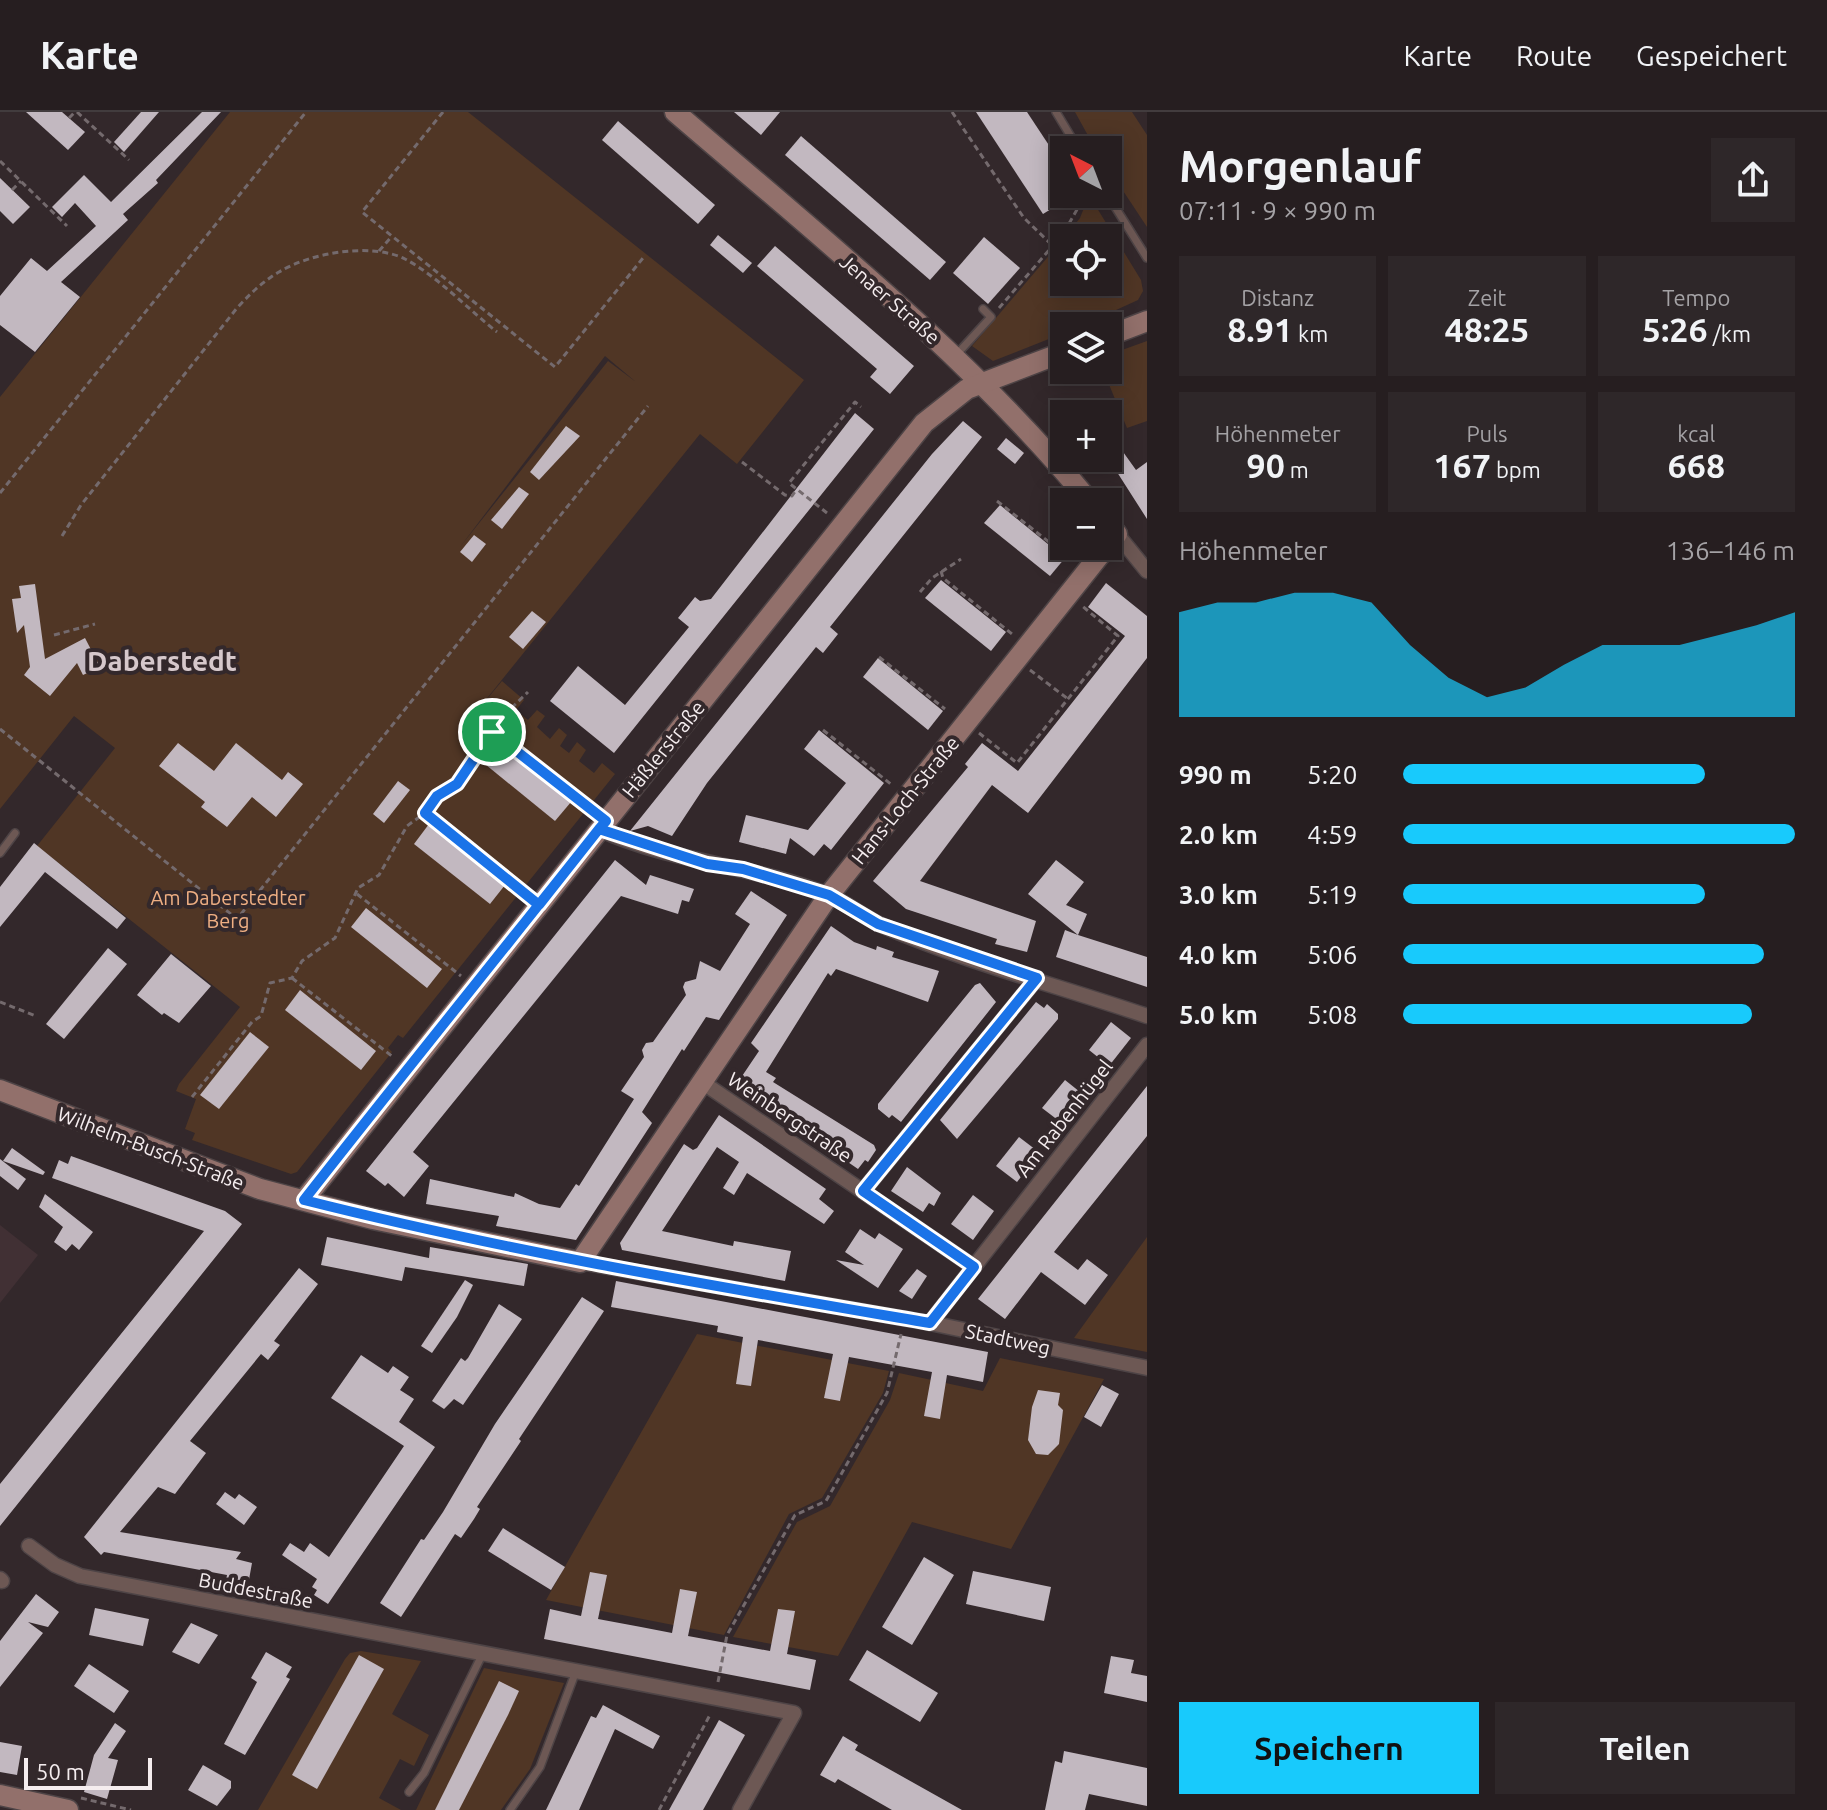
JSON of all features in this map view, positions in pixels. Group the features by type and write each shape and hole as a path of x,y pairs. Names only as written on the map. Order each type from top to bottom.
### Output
{"street":[{"name":"Jenaer Straße","path":"675,112 955,356 1077,488"},
{"path":"1122,331 1147,321"},
{"name":"Häßlerstraße","path":"304,1200 924,423 944,404 981,383 1050,357"},
{"path":"1122,548 1147,571"},
{"name":"Hans-Loch-Straße","path":"580,1262 829,895 1092,560"},
{"path":"603,825 707,864 743,869 829,895 878,924 1147,1016"},
{"path":"863,1191 1037,978"},
{"name":"Am Rabenhügel","path":"930,1323 974,1267 1009,1214 1147,1045"},
{"name":"Weinbergstraße","path":"702,1082 974,1267"},
{"name":"Wilhelm-Busch-Straße","path":"0,1090 182,1161 304,1200"},
{"name":"Stadtweg","path":"304,1200 373,1219 580,1262 930,1323 1147,1368"},
{"name":"Buddestraße","path":"29,1546 55,1565 80,1576 794,1713 740,1810"},
{"path":"0,1795 68,1810"}],"lane":[{"path":"1056,112 1071,136"},
{"path":"1116,208 1147,258"},
{"path":"955,356 991,317 983,309"},
{"path":"0,853 15,833"},
{"path":"409,1792 424,1773 482,1655"},
{"path":"510,1810 540,1767 576,1671"}],"path":[{"path":"69,118 76,112 129,160"},
{"path":"0,493 306,112"},
{"path":"443,112 362,212 555,367 643,258"},
{"path":"952,112 1024,218 1050,243"},
{"path":"0,161 67,226"},
{"path":"12,190 21,181"},
{"path":"378,253 392,236"},
{"path":"991,317 1050,249"},
{"path":"62,536 81,505 258,286 303,262 329,255 378,253 405,259 497,332"},
{"path":"486,323 492,316"},
{"path":"842,525 789,483 855,402 861,407"},
{"path":"0,729 237,919 648,406"},
{"path":"742,462 785,495 792,496 797,489"},
{"path":"997,501 1077,565"},
{"path":"920,592 941,571 961,559"},
{"path":"941,571 943,578 1018,639"},
{"path":"979,734 1017,763 1118,636 1084,608"},
{"path":"54,635 95,624"},
{"path":"879,657 945,709"},
{"path":"1037,675 1068,699"},
{"path":"192,1097 252,1022 261,1016 270,983 292,978 302,961 335,938 361,884 379,875 407,826 425,813 437,796 457,784 498,720 528,692"},
{"path":"823,730 898,789"},
{"path":"492,732 603,825"},
{"path":"869,767 873,760"},
{"path":"425,813 539,905"},
{"path":"357,894 474,987"},
{"path":"292,978 409,1069"},
{"path":"0,1002 36,1016"},
{"path":"659,1810 711,1716 727,1635 795,1515 826,1501 887,1393 904,1319"}],"shaded area":[{"path":"0,1225 38,1255 0,1303"}],"green space":[{"name":"Am Daberstedter Berg","path":"230,112 468,112 804,380 737,464 700,434 472,717 502,681 524,700 516,710 528,720 537,710 545,716 537,727 550,739 559,728 567,735 560,746 569,753 577,742 586,750 579,761 594,773 602,763 615,774 403,1038 398,1035 388,1048 392,1052 297,1172 291,1174 192,1140 195,1133 185,1129 196,1099 176,1091 240,1007 37,846 115,748 74,716 0,809 0,397","holes":["605,356 636,382 608,361 460,547"]},
{"path":"1075,112 1132,112 1147,135 1147,227 1122,189 1122,136 1088,136"},
{"path":"1084,208 1097,208 1107,224 1075,224"},
{"path":"1122,249 1141,280 1143,291 1138,300 1112,312 1050,312 1050,339 993,361 972,346 1050,254 1050,296 1122,296"},
{"path":"1147,341 1147,421 1127,428 1122,416 1122,400 1115,400 1109,384 1122,384 1122,350"},
{"path":"1147,1237 1147,1352 1074,1338"},
{"path":"697,1334 889,1371 883,1393 822,1498 789,1514 724,1635 546,1600"},
{"path":"1000,1358 1104,1379 1011,1549 912,1522 838,1656 733,1637 797,1522 830,1506 890,1400 899,1373 983,1391"},
{"path":"361,1651 421,1661 392,1714 429,1735 414,1766 400,1759 379,1798 401,1810 258,1810 345,1659 350,1653"},
{"path":"484,1668 564,1683 530,1769 501,1810 416,1810"}],"building":[{"path":"26,112 62,112 85,132 68,150"},
{"path":"141,112 159,112 124,152 114,142"},
{"path":"202,112 221,112 156,180 158,183 123,214 128,220 61,282 80,297 35,352 0,325 0,296 31,258 47,271 96,226 75,203 62,217 52,207 84,175 111,202"},
{"path":"734,112 780,112 761,135"},
{"path":"976,112 1027,112 1050,147 1050,208 1053,208 1043,214"},
{"path":"618,121 715,205 698,224 602,140"},
{"path":"801,136 946,262 930,280 785,155"},
{"path":"0,178 30,207 13,224 0,211"},
{"path":"718,235 752,263 743,273 710,245"},
{"path":"984,237 1020,268 988,304 953,273"},
{"path":"775,246 914,366 890,394 870,377 877,369 757,266"},
{"path":"855,413 874,429 614,753 550,701 578,666 625,705 689,627 678,618 695,597 700,601 711,599"},
{"path":"963,421 982,437 830,627 838,634 823,653 816,647 707,783 672,836 648,826 630,831 932,454"},
{"path":"566,426 580,436 539,480 530,472"},
{"path":"1006,438 1024,453 1015,464 997,449"},
{"path":"1122,450 1136,470 1147,462 1147,519 1117,472 1122,472"},
{"path":"519,487 529,494 502,529 491,520"},
{"path":"1000,505 1050,546 1050,560 1063,560 1050,576 984,523"},
{"path":"474,535 486,544 472,562 460,552"},
{"path":"941,580 1006,632 991,651 925,598"},
{"path":"1106,583 1147,616 1147,658 1028,813 992,785 920,881 1036,921 1027,952 995,944 997,939 906,909 873,881 968,767 965,764 982,743 1018,771 1125,636 1088,607"},
{"path":"35,584 45,659 85,638 100,667 83,675 77,663 50,696 24,675 30,667 24,625 17,633 12,599 21,598 19,586"},
{"path":"532,611 546,622 523,649 509,637"},
{"path":"878,658 943,711 928,730 863,677"},
{"path":"819,730 884,783 831,850 824,844 814,856 790,838 786,854 739,842 746,815 808,830 846,783 804,749"},
{"path":"495,741 571,802 555,821 480,760"},
{"path":"178,743 214,771 236,743 282,780 288,772 303,784 276,817 252,797 227,827 201,807 205,802 159,766"},
{"path":"398,781 410,790 384,823 373,814"},
{"path":"429,824 505,885 490,904 414,844"},
{"path":"34,843 126,918 117,929 45,872 0,927 0,887"},
{"path":"615,860 646,885 650,875 694,889 689,902 682,900 678,914 621,896 413,1152 429,1166 404,1197 388,1183 385,1186 366,1171"},
{"path":"1056,860 1084,882 1066,905 1087,914 1078,935 1028,894"},
{"path":"751,891 787,915 719,1020 706,1017 684,1051 682,1049 642,1112 652,1123 576,1240 496,1226 499,1216 426,1204 430,1179 514,1197 515,1193 539,1204 560,1208 576,1184 579,1186 634,1099 621,1091 644,1057 642,1050 646,1043 653,1042 686,995 685,982 696,979 700,961 720,971 750,924 735,914"},
{"path":"366,908 442,969 427,988 351,927"},
{"path":"831,926 854,942 876,950 877,946 894,952 892,957 939,971 928,1002 836,969 831,976 828,973 766,1072 776,1078 773,1082 874,1145 876,1150 868,1162 865,1160 858,1169 736,1085 759,1051 751,1043"},
{"path":"1065,930 1147,957 1147,987 1056,957"},
{"path":"108,948 127,964 64,1039 46,1024"},
{"path":"171,954 211,986 179,1023 164,1013 162,1015 137,995"},
{"path":"980,983 996,1002 901,1122 892,1115 889,1118 878,1109 878,1104 975,985"},
{"path":"300,990 376,1051 361,1070 285,1010"},
{"path":"1036,1002 1044,1008 1047,1004 1058,1014 1058,1019 957,1139 940,1120"},
{"path":"1111,1022 1131,1038 1109,1066 1089,1050"},
{"path":"250,1032 269,1047 219,1109 200,1095"},
{"path":"1065,1080 1085,1096 1063,1124 1042,1108"},
{"path":"1147,1086 1147,1136 1054,1252 1078,1270 1087,1259 1108,1275 1085,1305 1041,1272 1005,1319 978,1299"},
{"path":"719,1115 826,1189 819,1199 834,1211 824,1224 747,1173 734,1195 723,1188 739,1162 717,1147 662,1231 733,1246 734,1241 791,1251 785,1281 622,1250 620,1243 684,1144 693,1150 697,1148"},
{"path":"1019,1137 1040,1153 1017,1182 996,1166"},
{"path":"12,1148 45,1172 43,1175 3,1161"},
{"path":"71,1156 225,1211 242,1224 0,1526 0,1484 204,1231 52,1178 59,1160 68,1164"},
{"path":"0,1159 26,1179 18,1190 0,1176"},
{"path":"907,1167 941,1193 934,1206 929,1203 923,1212 891,1191"},
{"path":"45,1194 93,1232 79,1250 72,1244 66,1251 54,1242 63,1227 39,1207"},
{"path":"973,1195 994,1211 973,1240 951,1224"},
{"path":"860,1229 875,1239 879,1233 903,1249 878,1288 836,1260 864,1265 845,1252"},
{"path":"327,1237 429,1258 430,1247 528,1264 524,1286 405,1267 402,1281 321,1265"},
{"path":"299,1268 318,1284 274,1341 280,1345 268,1360 261,1354 190,1441 206,1453 175,1494 158,1487 120,1532 241,1552 236,1559 252,1563 248,1585 226,1581 227,1575 104,1552 101,1555 84,1537"},
{"path":"917,1269 927,1276 912,1299 899,1291"},
{"path":"465,1280 473,1285 457,1317 432,1353 421,1346"},
{"path":"616,1281 988,1352 983,1382 947,1375 940,1419 924,1416 932,1372 849,1357 840,1401 824,1398 833,1354 758,1340 751,1386 736,1384 743,1337 717,1332 718,1326 611,1307"},
{"path":"582,1297 604,1311 519,1439 521,1441 477,1507 480,1509 474,1519 461,1538 455,1534 401,1617 380,1603 421,1539 424,1540 443,1512 495,1424"},
{"path":"499,1304 522,1319 463,1405 454,1399 444,1409 432,1401 461,1358 465,1361 468,1358"},
{"path":"361,1355 388,1373 393,1366 409,1377 400,1390 414,1399 399,1422 435,1447 328,1604 314,1595 317,1590 312,1587 317,1579 282,1555 290,1543 304,1552 310,1543 329,1557 404,1446 331,1398"},
{"path":"1102,1385 1119,1394 1101,1427 1084,1417"},
{"path":"1038,1390 1060,1393 1058,1405 1063,1410 1059,1444 1048,1455 1036,1454 1028,1440 1032,1407"},
{"path":"225,1492 235,1499 239,1494 257,1507 244,1525 216,1504"},
{"path":"503,1528 565,1567 551,1590 488,1551"},
{"path":"924,1557 954,1575 912,1645 882,1627"},
{"path":"973,1571 1051,1587 1044,1621 966,1604"},
{"path":"590,1572 607,1575 598,1619 672,1633 680,1589 697,1592 688,1636 770,1651 778,1609 795,1611 787,1654 816,1660 810,1690 544,1639 550,1609 581,1616"},
{"path":"36,1594 59,1612 48,1627 28,1622 43,1633 0,1687 0,1641"},
{"path":"95,1608 149,1619 143,1646 89,1635"},
{"path":"191,1623 218,1635 199,1664 172,1652"},
{"path":"867,1650 938,1693 920,1722 849,1680"},
{"path":"266,1652 292,1667 286,1677 290,1679 245,1755 224,1744 257,1682 251,1678"},
{"path":"359,1655 384,1669 317,1789 292,1775"},
{"path":"1111,1656 1134,1660 1131,1673 1147,1676 1147,1702 1104,1693"},
{"path":"89,1664 129,1691 114,1713 74,1686"},
{"path":"499,1681 519,1691 508,1715 459,1810 435,1810"},
{"path":"603,1705 660,1736 653,1749 615,1729 579,1810 546,1810 591,1716 596,1718"},
{"path":"719,1720 745,1735 703,1810 669,1810"},
{"path":"115,1723 126,1731 108,1758 118,1760 107,1799 84,1792 94,1755"},
{"path":"843,1736 858,1745 855,1750 962,1810 892,1810 838,1779 835,1783 820,1775"},
{"path":"0,1742 22,1746 17,1775 0,1772"},
{"path":"1064,1751 1147,1768 1147,1806 1089,1794 1085,1810 1045,1810 1055,1761 1062,1763"},
{"path":"203,1765 231,1781 231,1788 217,1806 188,1790"}],"district":[{"name":"Daberstedt","path":"162,660"}],"route":[{"path":"492,732 457,784 437,796 425,813 539,905 599,829 618,838 707,864 743,869 829,895 878,924 1037,978 863,1191 974,1267 930,1323 580,1262 373,1219 304,1200 409,1069 539,905 599,829 606,821 492,732"}]}
